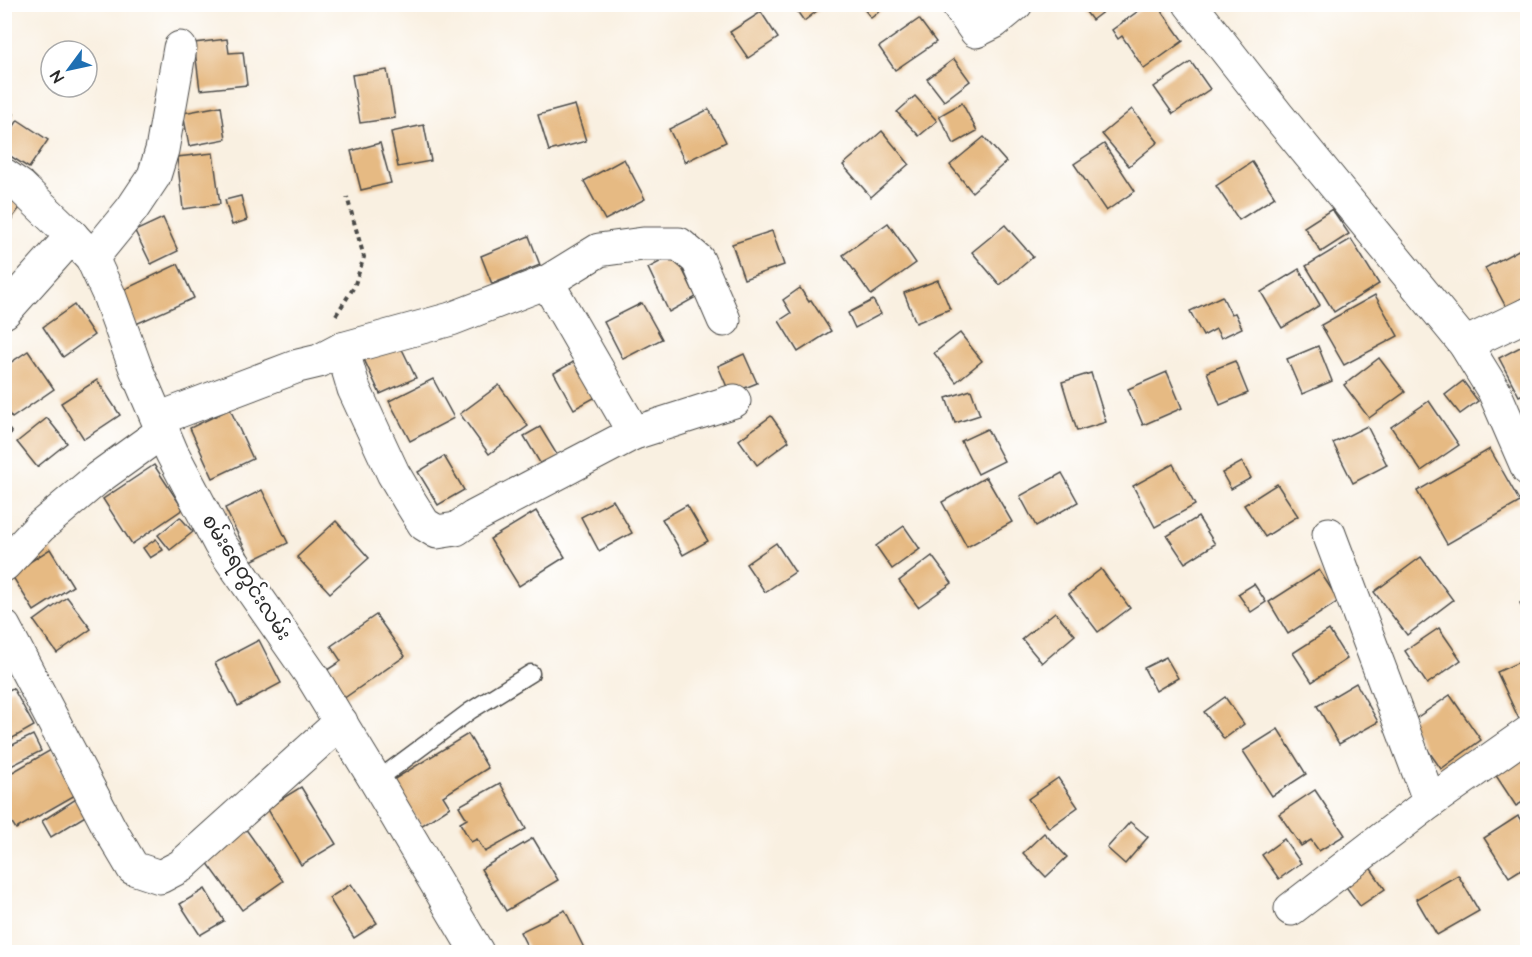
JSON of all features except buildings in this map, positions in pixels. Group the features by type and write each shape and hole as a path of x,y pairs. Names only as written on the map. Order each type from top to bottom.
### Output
{"street":[{"path":"957,4 976,31 994,22 1016,4"},
{"path":"1190,4 1465,344 1494,391 1527,469"},
{"path":"4,312 132,208 154,176 162,150 180,48"},
{"name":"စမ်းရေတွင်းလမ်း","path":"4,175 20,186 82,247 109,295 136,369 172,453 220,544 312,676 341,722 477,952"},
{"path":"4,565 40,527 160,425 298,366 451,319 547,282 599,250 643,244 679,244 698,260 724,320"},
{"path":"547,282 634,433"},
{"path":"1465,344 1527,314"},
{"path":"331,355 354,389 393,473 409,500 424,524 437,532 456,529 634,433 734,401"},
{"path":"1329,534 1430,802"},
{"path":"4,627 110,829 133,868 160,877 181,866 341,722"},
{"path":"1291,909 1430,802 1527,733"}],"lane":[{"path":"376,781 470,711 531,673"}],"path":[{"path":"331,355 336,313 354,286 364,257 346,197"}]}
